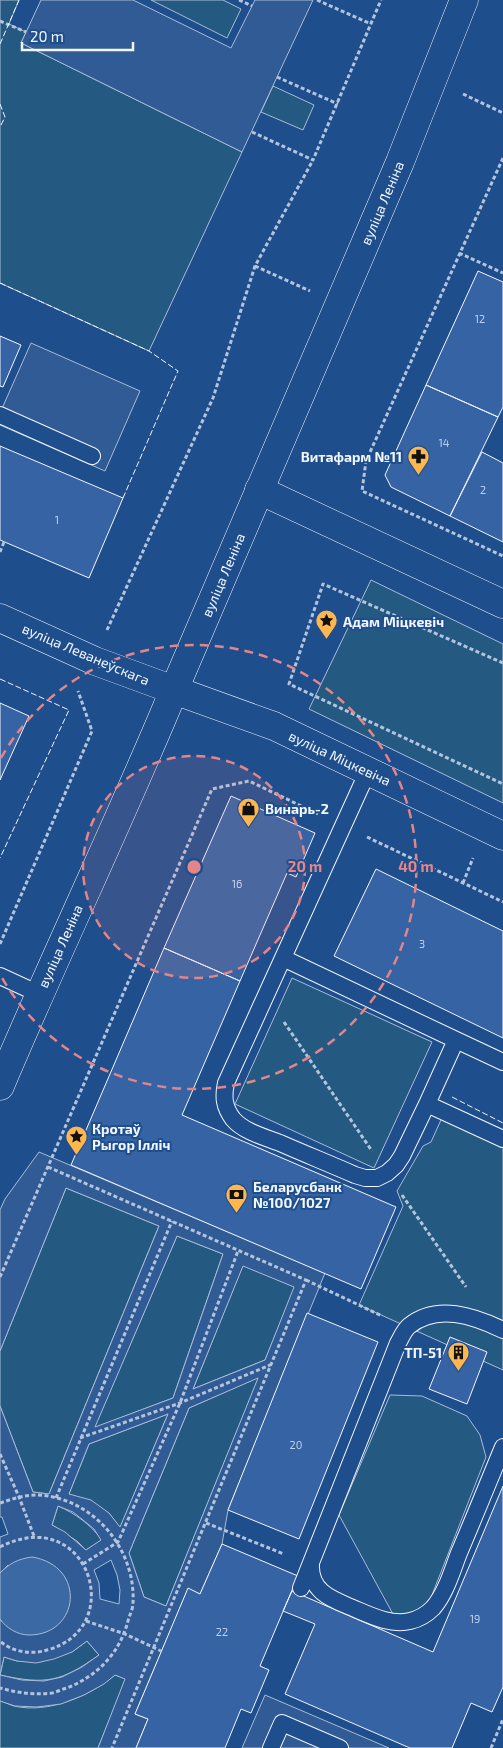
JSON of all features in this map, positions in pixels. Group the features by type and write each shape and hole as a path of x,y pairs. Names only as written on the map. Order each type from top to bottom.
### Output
{"main road":[{"name":"вуліца Леніна","path":"435,71 449,0"},
{"name":"вуліца Леніна","path":"0,1086 39,994 145,760 400,162 464,0"},
{"path":"435,71 476,0"},
{"path":"259,490 503,604"},
{"name":"вуліца Леванеўскага","path":"0,618 94,661 174,690"},
{"name":"вуліца Міцкевіча","path":"174,690 274,726 503,836"}],"lane":[{"path":"0,415 92,456"},
{"path":"368,771 226,1083 224,1102 234,1120 253,1132 354,1175 365,1178 377,1178 387,1173 399,1161 428,1104 456,1040"},
{"path":"283,958 503,1062"},
{"path":"0,976 39,994"},
{"path":"428,1104 503,1139"},
{"path":"302,1588 398,1343 408,1327 425,1317 450,1313 491,1324 503,1330"},
{"path":"311,1565 312,1580 316,1587 329,1598 389,1621 409,1621 422,1617 432,1608 446,1586 503,1448"},
{"path":"271,1748 282,1723 340,1748"}],"path":[{"path":"239,0 252,6"},
{"path":"317,0 372,24"},
{"path":"107,631 213,398 256,266 313,160 381,0"},
{"path":"0,21 26,32"},
{"path":"435,71 503,113"},
{"path":"277,77 338,104"},
{"path":"252,132 313,160"},
{"path":"503,158 366,461 362,491 503,556"},
{"path":"459,253 503,273"},
{"path":"256,266 339,304"},
{"path":"0,552 4,542"},
{"path":"503,663 323,584 290,684 503,784"},
{"path":"0,944 92,731 79,692"},
{"path":"0,1277 212,789 249,781 503,902"},
{"path":"48,1167 306,1280 408,1327"},
{"path":"56,1498 172,1222"},
{"path":"83,1564 118,1542 180,1403 238,1251"},
{"path":"112,1748 306,1280"},
{"path":"80,1439 180,1403 271,1365"},
{"path":"0,1454 34,1536"},
{"path":"0,1502 19,1496 37,1495 56,1498 80,1507 101,1522 118,1542 130,1572 133,1603 125,1634 108,1661 83,1681 54,1692 22,1694 0,1688"},
{"path":"206,1522 311,1565"},
{"path":"0,1547 15,1539 34,1536 53,1540 70,1549 83,1564 90,1582 92,1602 86,1621 75,1636 58,1647 40,1652 21,1652 0,1641"},
{"path":"86,1621 125,1634 161,1651"},
{"path":"491,1748 503,1719"}],"shaded area":[{"path":"0,0 19,0 9,24 26,32 21,43 242,152 149,351 0,283"},
{"path":"41,0 133,0 231,48 255,0 313,0 242,152 21,43"},
{"path":"151,0 223,0 241,9 227,38"},
{"path":"273,86 314,105 303,130 261,112"},
{"path":"31,343 140,391 105,471 0,425 0,413"},
{"path":"371,580 503,644 503,803 309,709"},
{"path":"292,978 432,1042 374,1168 235,1104"},
{"path":"445,1111 503,1130 503,1370 359,1305 403,1206 397,1191 423,1146 431,1142"},
{"path":"39,1152 325,1273 228,1510 222,1544 200,1594 188,1589 135,1714 148,1719 136,1748 98,1748 125,1679 115,1675 104,1684 84,1695 61,1704 37,1707 15,1706 0,1701 0,1675 0,1619 2,1622 8,1565 0,1573 0,1537 8,1534 2,1517 0,1517 0,1406 33,1492 49,1494 159,1226 66,1188 0,1351 0,1210 5,1199","holes":["177,1236 223,1254 173,1398 95,1427","243,1266 294,1287 265,1360 193,1389","258,1378 166,1606 144,1597 129,1553 189,1408","168,1414 120,1527 109,1513 91,1500 69,1494 89,1444","58,1506 73,1512 94,1529 101,1540 86,1550 65,1532 52,1525","111,1560 120,1590 119,1604 100,1599 99,1583 94,1570","87,1641 99,1655 82,1667 62,1677 44,1681 22,1680 0,1675 4,1657 17,1661 36,1663 72,1652"]},
{"path":"66,1188 159,1226 49,1494 33,1492 0,1406 0,1351"},
{"path":"177,1236 223,1254 173,1398 94,1428"},
{"path":"243,1265 295,1287 265,1360 193,1389"},
{"path":"259,1377 166,1606 144,1597 129,1553 189,1408"},
{"path":"390,1395 422,1396 467,1416 480,1435 486,1457 423,1618 394,1616 339,1515"},
{"path":"168,1414 120,1528 109,1513 69,1494 89,1444"},
{"path":"58,1506 82,1520 102,1540 86,1550 77,1541 52,1525"},
{"path":"32,1557 50,1563 62,1573 69,1586 70,1599 67,1613 59,1624 46,1632 29,1635 13,1630 0,1619 0,1573 15,1562"},
{"path":"87,1641 99,1655 63,1676 52,1679 30,1680 0,1675 4,1657 17,1661 72,1652"},
{"path":"115,1675 126,1679 98,1748 0,1748 0,1701 27,1708 54,1705 81,1696 105,1683"},
{"path":"265,1695 389,1748 242,1748"}],"building":[{"path":"478,271 503,282 503,407 498,417 426,385"},
{"path":"0,336 21,345 3,387 0,386"},
{"path":"426,385 498,417 450,516 391,487 385,475"},
{"path":"0,446 123,498 89,578 0,540"},
{"path":"482,452 503,463 503,542 450,516"},
{"path":"0,703 29,716 0,780"},
{"path":"231,796 315,833 296,877 287,873 240,981 164,948"},
{"path":"376,869 503,931 503,1038 334,956"},
{"path":"164,948 240,981 182,1115 396,1207 361,1289 71,1165"},
{"path":"307,1313 378,1342 299,1539 228,1510"},
{"name":"ТП-51","path":"450,1337 487,1352 467,1404 429,1389"},
{"path":"503,1486 503,1687 492,1712 471,1703 452,1748 410,1748 285,1694 315,1624 283,1611 292,1591 433,1652"},
{"path":"222,1544 298,1576 260,1666 269,1670 251,1713 241,1709 225,1748 136,1748 148,1719 135,1714 188,1588 200,1594"}],"fence":[{"path":"0,44 19,0"},
{"path":"0,104 5,117 0,127"},
{"path":"0,283 149,351 178,371 123,498"},
{"path":"0,679 69,710 0,858"},
{"path":"452,1097 503,1123"}],"place":[{"name":"Витафарм №11","path":"418,475"},
{"name":"Адам Міцкевіч","path":"327,640"},
{"name":"Винарь-2","path":"249,827"},
{"name":"Кротаў Рыгор Ілліч","path":"76,1155"},
{"name":"Беларусбанк №100/1027","path":"237,1213"},
{"name":"ТП-51","path":"458,1371"}]}
